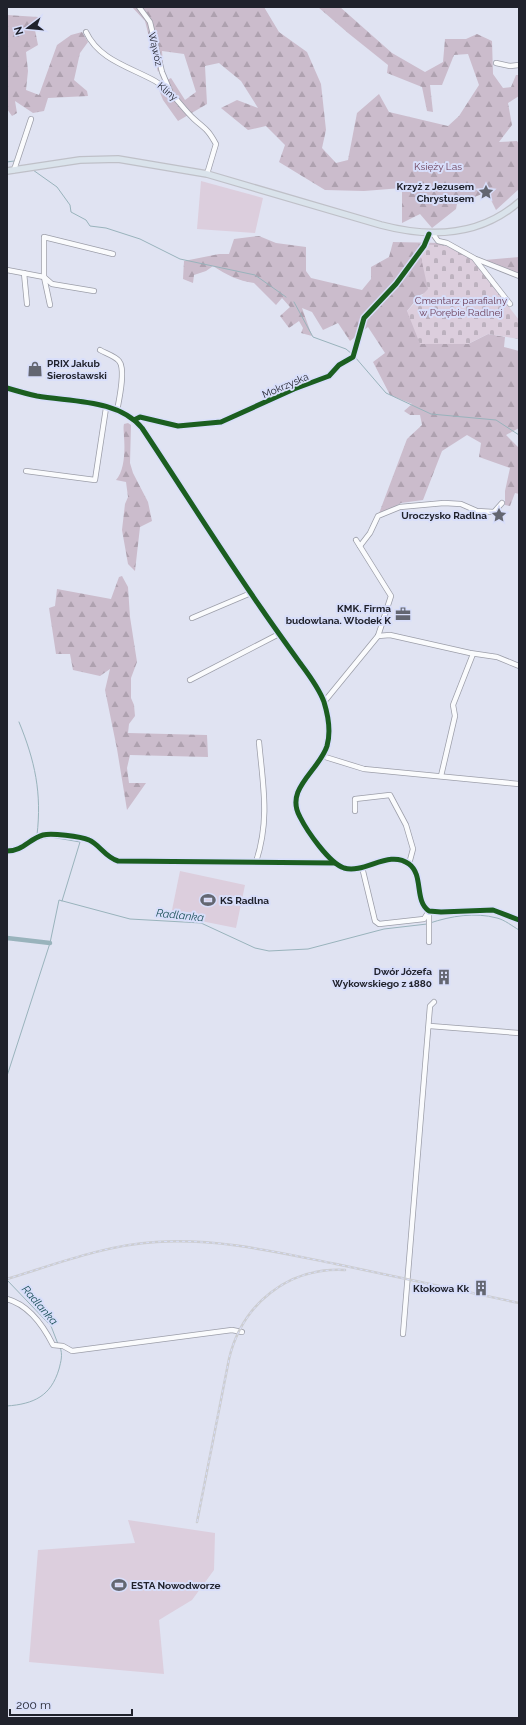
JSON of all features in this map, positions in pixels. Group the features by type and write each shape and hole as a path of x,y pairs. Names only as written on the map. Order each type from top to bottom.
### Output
{"main road":[{"path":"7,171 68,161 106,158 132,161 207,174 391,228 431,234 458,232 476,227 496,219 519,202"}],"street":[{"name":"Wąwóz","path":"139,7 150,22 162,72 171,92"},
{"name":"Kliny","path":"86,32 96,48 107,57 156,81 171,92 194,119 208,129 216,144 207,174"},
{"path":"496,63 510,66 519,64"},
{"path":"14,170 31,119"},
{"path":"431,234 438,241 447,243 474,258 519,276"},
{"name":"Mokrzyska","path":"134,420 140,417 178,426 221,422 329,376 339,365 353,357 364,318 396,284 431,234"},
{"path":"50,305 44,277 44,237 112,254"},
{"path":"474,258 510,304"},
{"path":"7,270 44,277 52,284 94,291"},
{"path":"24,273 27,304"},
{"path":"100,350 118,359 122,365 117,411"},
{"path":"7,388 37,396 117,411 134,420 142,428 251,593 312,680 324,702 328,731 326,747 322,756 299,788 296,805 300,818 335,863"},
{"path":"26,471 95,480 106,408"},
{"path":"360,546 370,534 378,516 400,507 444,503 461,504 477,511 494,512 502,503"},
{"path":"324,702 378,636 391,596 356,540"},
{"path":"192,618 251,593"},
{"path":"190,680 279,634"},
{"path":"378,636 390,635 474,654 498,657 519,666"},
{"path":"441,776 455,716 453,705 474,654"},
{"path":"256,862 264,830 265,787 259,742"},
{"path":"322,756 364,769 519,784"},
{"path":"355,811 355,799 390,795 408,831 412,849 409,864"},
{"path":"7,851 17,851 38,837 51,834 89,840 110,858 118,861 335,863 348,868 362,867 390,860 402,861 409,864 415,872 423,903 429,911 429,942"},
{"path":"362,867 375,921 380,924 424,919 429,911"},
{"path":"429,911 493,910 519,920"},
{"path":"403,1334 430,1026 430,1006 434,1002"},
{"path":"430,1026 519,1033"},
{"path":"7,1299 18,1305 42,1325 55,1346 63,1346 72,1351 232,1330 242,1332"}],"green space":[{"name":"Księży Las","path":"132,7 264,7 279,32 307,52 321,84 326,130 322,148 336,163 348,160 357,113 379,94 389,112 448,126 459,116 479,85 468,54 454,55 442,85 430,85 433,112 427,111 422,87 387,73 388,65 318,7 340,7 392,53 425,72 443,62 445,39 466,39 477,34 492,41 493,74 503,88 511,87 516,75 519,75 519,96 508,103 512,125 499,142 517,141 519,144 519,189 496,210 487,192 457,204 456,209 432,228 420,214 402,223 402,188 364,191 325,190 279,162 285,145 266,126 248,130 221,108 237,100 258,108 241,81 219,63 205,66 207,104 178,121 163,100 157,85 171,78 185,100 196,92 184,54 162,51 163,66 158,72 145,21"},
{"path":"7,15 38,17 35,30 38,45 26,52 28,71 26,90 39,95 57,45 71,35 82,32 88,42 80,53 74,80 87,91 88,96 48,98 44,111 33,113 15,101 17,113 12,116 7,109"},
{"path":"201,181 263,198 255,233 197,229"},
{"path":"259,236 276,243 306,247 306,271 311,278 362,290 371,279 371,267 389,257 393,242 443,243 445,249 428,292 420,295 407,311 468,344 488,334 505,337 504,347 519,351 519,428 506,435 519,448 519,494 515,493 510,506 505,505 505,491 510,468 479,457 481,443 467,435 442,451 423,500 401,503 378,516 407,439 422,425 420,415 410,415 404,411 412,404 390,395 373,362 385,353 368,327 350,341 338,323 323,330 312,312 302,308 312,336 301,333 303,328 299,321 289,328 280,316 290,307 282,298 276,305 254,283 233,277 213,266 206,271 194,275 193,283 183,279 184,261 219,254 229,254 234,239"},
{"name":"Cmentarz parafialny w Porębie Radlnej","path":"418,244 450,246 472,259 519,320 519,339 488,334 468,344 420,344 407,311 428,289"},
{"path":"519,257 519,275 485,260"},
{"path":"128,423 131,425 130,463 133,473 148,502 152,521 140,527 135,571 128,564 122,530 125,504 128,497 126,482 116,480 123,465 124,424"},
{"path":"122,576 128,587 130,617 137,662 131,678 131,698 134,705 135,716 129,724 128,733 207,735 208,757 130,755 127,768 129,783 146,783 127,810 105,690 110,669 100,676 73,670 70,654 56,654 49,608 55,606 57,589 111,599 119,577"},
{"name":"KS Radlna","path":"180,871 245,885 236,928 171,915"},
{"name":"ESTA Nowodworze","path":"128,1520 215,1533 214,1570 192,1600 159,1620 164,1674 29,1662 38,1550 135,1543"}],"waterway":[{"path":"7,162 14,161"},
{"path":"33,170 57,187 70,205 71,212 86,220 90,226 106,228 140,239 180,259 255,275 286,297"},
{"path":"294,302 313,337 346,349 352,354"},
{"path":"355,357 386,393 431,414 496,420 519,435"},
{"path":"19,722 25,736 36,777 39,805 37,835"},
{"path":"41,839 51,837 80,842 62,901"},
{"name":"Radlanka","path":"7,1076 50,943 59,900 130,919 201,923 255,948 269,951 308,949 384,929 427,924"},
{"name":"Radlanka","path":"430,923 446,918 480,915 500,919 519,930"},
{"path":"7,938 50,943"},
{"name":"Radlanka","path":"7,1280 51,1326 58,1344"},
{"name":"Radlanka","path":"7,1406 33,1401 46,1392 56,1378 59,1369 62,1355 60,1347"}],"railway":[{"path":"7,1279 81,1256 118,1247 156,1242 202,1242 247,1247 291,1255 519,1303"},
{"path":"197,1522 229,1359 235,1339 245,1321 256,1306 270,1293 287,1282 305,1275 324,1271 345,1270"}],"cycle path":[{"path":"134,420 140,417 178,426 221,422 294,389 329,376 339,365 353,357 364,318 396,284 424,246 429,234"},
{"path":"7,388 37,396 93,403 107,407 132,419 142,428 231,563 317,687 322,697 328,718 329,735 327,746 323,755 299,789 296,798 296,807 308,830 325,853 338,865 344,868 360,868 393,859 401,860 409,864 414,869 424,907 429,911 493,910 519,920"},
{"path":"7,851 22,847 43,835 52,834 73,836 89,840 96,844 109,857 118,861 335,863"}],"place":[{"name":"Krzyż z Jezusem Chrystusem","path":"486,192"},
{"name":"PRIX Jakub Sierosławski","path":"35,369"},
{"name":"Uroczysko Radlna","path":"499,515"},
{"name":"KMK. Firma budowlana. Włodek K","path":"403,614"},
{"name":"KS Radlna","path":"208,900"},
{"name":"Dwór Józefa Wykowskiego z 1880","path":"444,977"},
{"name":"Kłokowa Kk","path":"481,1288"},
{"name":"ESTA Nowodworze","path":"119,1585"}]}
